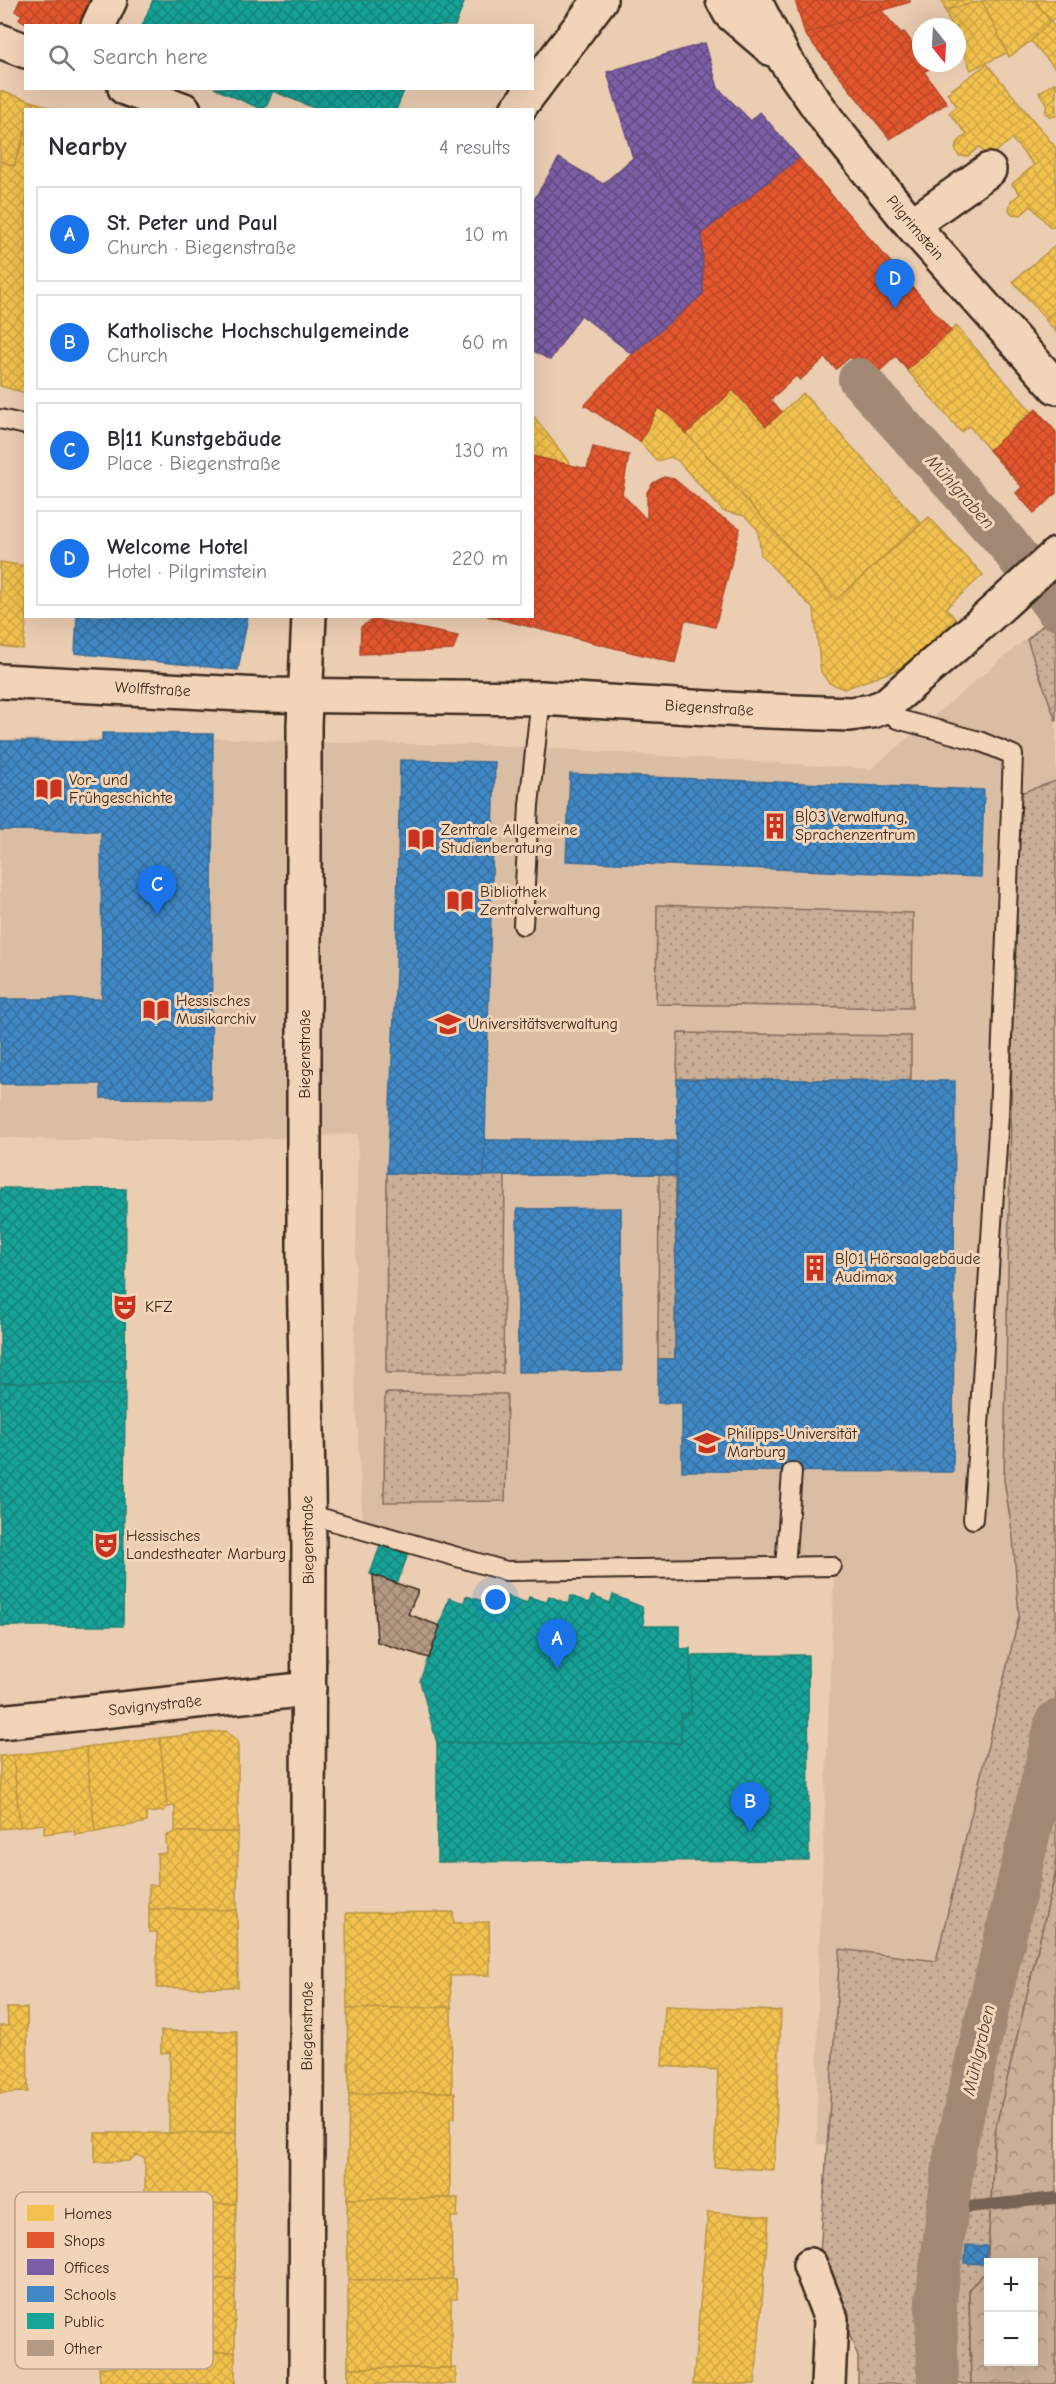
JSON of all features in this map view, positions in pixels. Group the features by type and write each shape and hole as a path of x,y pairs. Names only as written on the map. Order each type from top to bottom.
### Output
{"main road":[{"path":"99,24 110,0"},
{"path":"534,89 600,0"},
{"name":"Pilgrimstein","path":"723,0 730,13 785,60"},
{"name":"Pilgrimstein","path":"754,0 785,60 831,125 910,224 1056,387"},
{"path":"0,41 24,50"},
{"path":"130,90 179,108"},
{"path":"519,108 533,90"},
{"name":"Pilgrimstein","path":"924,216 989,170"},
{"name":"Biegenstraße","path":"305,696 541,698 743,710 850,714 872,711 885,706 1056,555"},
{"name":"Biegenstraße","path":"306,2384 309,1689 304,1257 305,696 309,618"},
{"name":"Wolffstraße","path":"0,681 305,696"},
{"name":"Savignystraße","path":"0,1722 309,1689"},
{"path":"810,2265 831,2319 828,2384"}],"lane":[{"path":"0,420 24,425"},
{"path":"523,925 529,805 541,698"},
{"path":"885,706 897,719 979,741 1013,755 999,1115 973,1519"},
{"path":"785,1568 792,1472"},
{"path":"308,1514 506,1571 831,1566"}],"shaded area":[{"name":"Philipps-Universität Marburg","path":"1056,613 1056,2384 971,2384 969,2289 977,2148 817,2144 818,1978 834,1578 504,1582 363,1523 354,1363 358,1134 239,1140 55,1140 0,1137 0,739 220,738 334,743 492,745 871,769"}],"green space":[{"path":"1056,613 1056,721 1027,640"},
{"path":"1056,781 1056,1871 995,2131 988,2258 984,2258 984,2274 969,2289 971,2384 858,2384 858,2357 820,2255 840,1949 936,1961 1019,1616 1013,1537 1004,1480 1017,794"},
{"path":"657,905 913,913 912,1008 656,1004"},
{"path":"678,1033 911,1036 911,1081 677,1079"},
{"path":"387,1173 484,1176 505,1174 503,1373 386,1373"},
{"path":"659,1174 676,1177 675,1359 658,1359"},
{"path":"385,1393 507,1394 505,1501 384,1502"},
{"path":"1056,1871 1056,2384 971,2384 969,2289 984,2274 984,2366 1038,2366 1038,2258 988,2258 995,2131"}],"building: Homes":[{"path":"942,0 972,0 974,5 945,10"},
{"path":"1035,0 1050,21 1031,41 1009,57 982,1"},
{"path":"1035,0 1056,0 1056,17 1050,21"},
{"path":"982,1 1007,53 971,70 966,58 966,18 948,18 945,10"},
{"path":"1050,21 1056,28 1056,69 1031,41"},
{"path":"987,64 1056,148 1056,224 1051,228 1031,206 1021,215 1012,214 1009,210 1011,201 1020,194 1012,184 1034,165 1012,139 989,157 979,147 968,156 959,156 955,148 967,134 949,113 957,106 947,93"},
{"path":"1056,83 1056,116 1051,117 1045,113 1047,103 1039,93"},
{"path":"0,91 34,102 32,108 24,108 24,136 14,166 0,161"},
{"path":"34,102 51,108 32,108"},
{"path":"24,136 24,392 0,386 0,161 14,166"},
{"path":"1056,245 1056,310 1045,319 1013,281"},
{"path":"1056,310 1056,332 1045,319"},
{"path":"956,326 1032,412 989,450 969,426 961,432 907,370"},
{"path":"733,390 766,426 803,393 921,523 836,600 686,434"},
{"path":"658,408 672,417 836,600 929,517 983,575 946,608 957,621 915,658 896,670 844,689 829,683 821,672 814,610 761,555 758,530 745,516 723,511 677,460 670,457 657,461 640,442"},
{"path":"534,417 571,465 534,456"},
{"path":"0,562 24,566 24,618 27,618 23,649 0,646"},
{"path":"226,1731 238,1742 238,1832 175,1832 175,1806 167,1807 160,1738"},
{"path":"160,1738 167,1807 164,1811 146,1813 147,1822 95,1832 86,1747"},
{"path":"86,1747 95,1832 75,1835 74,1830 44,1834 44,1824 20,1827 13,1755"},
{"path":"13,1755 20,1827 0,1829 0,1756"},
{"path":"175,1832 238,1832 237,1910 149,1909 149,1885 158,1885 157,1854 167,1853 166,1836"},
{"path":"149,1909 237,1910 238,1987 157,1988 157,1932 149,1932"},
{"path":"453,1912 454,1923 489,1922 490,1975 450,1976 451,2007 347,2009 346,1913"},
{"path":"665,2006 781,2011 774,2170 714,2167 718,2070 662,2066"},
{"path":"451,2007 452,2092 349,2094 347,2009"},
{"path":"7,2008 27,2008 28,2092 0,2093 0,2026 8,2026"},
{"path":"161,2031 237,2031 236,2133 169,2134 170,2052 161,2053"},
{"path":"455,2093 455,2118 450,2118 450,2198 347,2199 349,2094"},
{"path":"95,2133 236,2133 236,2204 213,2204 213,2192 145,2192 145,2158 136,2155 129,2161 95,2162"},
{"path":"458,2198 457,2217 451,2217 452,2280 348,2280 347,2199"},
{"path":"213,2204 236,2204 235,2279 213,2279"},
{"path":"708,2212 769,2217 755,2384 693,2384"},
{"path":"213,2279 235,2279 235,2352 213,2352"},
{"path":"456,2279 457,2299 451,2299 451,2368 348,2368 348,2280"},
{"path":"213,2352 235,2352 235,2384 100,2384 99,2369 213,2369"},
{"path":"348,2368 456,2368 456,2384 348,2384"}],"building: Shops":[{"path":"20,0 99,0 88,24 28,24 19,19 22,14 15,11"},
{"path":"795,0 910,0 910,2 805,34"},
{"path":"880,9 912,43 912,72 924,72 947,103 890,139 805,34"},
{"path":"799,158 951,331 907,370 896,356 871,379 850,357 836,369 825,358 800,380 796,376 770,400 782,412 766,426 733,390 686,434 672,417 658,408 640,442 585,405 632,354 703,294 702,233"},
{"path":"1036,409 1056,432 1056,494 1034,513 1016,493 1022,487 989,450"},
{"path":"593,447 629,455 622,494 647,520 647,492 653,483 664,477 674,479 716,514 740,528 715,627 685,620 675,663 495,618 534,618 534,456 587,469"},
{"path":"374,619 458,636 453,650 360,654 361,627"}],"building: Offices":[{"path":"705,43 718,88 751,121 760,112 799,158 702,233 644,154 633,158 607,72"},
{"path":"644,154 702,233 703,294 632,354 581,315 550,360 534,351 534,200 559,158 603,184 633,158"}],"building: Schools":[{"path":"77,618 248,618 238,670 75,653"},
{"path":"102,733 213,734 211,1099 101,1098 101,1084 0,1084 0,999 102,999 101,831 0,830 0,741 102,742"},
{"path":"400,760 495,762 484,1176 387,1173 396,970"},
{"name":"B|03 Verwaltung, Sprachenzentrum","path":"570,774 984,790 981,877 566,861"},
{"name":"B|01 Hörsaalgebäude Audimax","path":"677,1079 955,1081 953,1472 682,1471 682,1403 658,1403 658,1359 675,1359"},
{"path":"485,1140 676,1141 676,1177 659,1174 484,1176"},
{"path":"621,1208 622,1371 518,1372 517,1209"},
{"path":"966,2245 987,2246 984,2264 965,2263"}],"building: Public":[{"path":"153,0 465,0 456,24 143,24"},
{"path":"219,90 404,90 397,108 314,108 273,91 265,108 259,108"},
{"path":"0,1188 126,1189 125,1384 0,1383"},
{"path":"0,1383 125,1384 123,1626 0,1626"},
{"path":"381,1544 408,1554 397,1584 370,1574"},
{"path":"613,1595 642,1607 644,1626 680,1626 680,1649 690,1648 691,1714 681,1714 681,1743 437,1743 420,1681 449,1598 464,1603 466,1596 486,1602 488,1596 505,1603 507,1596 527,1603 529,1597 546,1602 549,1596 568,1604 571,1596 589,1603 592,1596 610,1603"},
{"path":"808,1655 809,1860 437,1862 437,1743 681,1743 681,1714 691,1714 691,1656"}],"building: Other":[{"path":"373,1575 418,1591 408,1614 440,1626 429,1658 377,1642"}],"waterway":[{"name":"Mühlgraben","path":"859,379 1007,543 1056,609"},
{"name":"Mühlgraben","path":"938,2384 936,2301 955,2150 1056,1721"},
{"path":"948,2209 1056,2198"}],"place":[{"name":"Welcome Hotel","path":"895,309"},
{"name":"Vor- und Frühgeschichte","path":"49,789"},
{"name":"B|03 Verwaltung, Sprachenzentrum","path":"775,826"},
{"name":"Zentrale Allgemeine Studienberatung","path":"421,839"},
{"name":"Bibliothek Zentralverwaltung","path":"460,901"},
{"name":"B|11 Kunstgebäude","path":"157,915"},
{"name":"Hessisches Musikarchiv","path":"156,1010"},
{"name":"Universitätsverwaltung","path":"448,1024"},
{"name":"B|01 Hörsaalgebäude Audimax","path":"815,1268"},
{"name":"KFZ","path":"125,1307"},
{"name":"Philipps-Universität Marburg","path":"707,1443"},
{"name":"Hessisches Landestheater Marburg","path":"106,1545"},
{"name":"St. Peter und Paul","path":"557,1669"},
{"name":"Katholische Hochschulgemeinde","path":"750,1832"}]}
